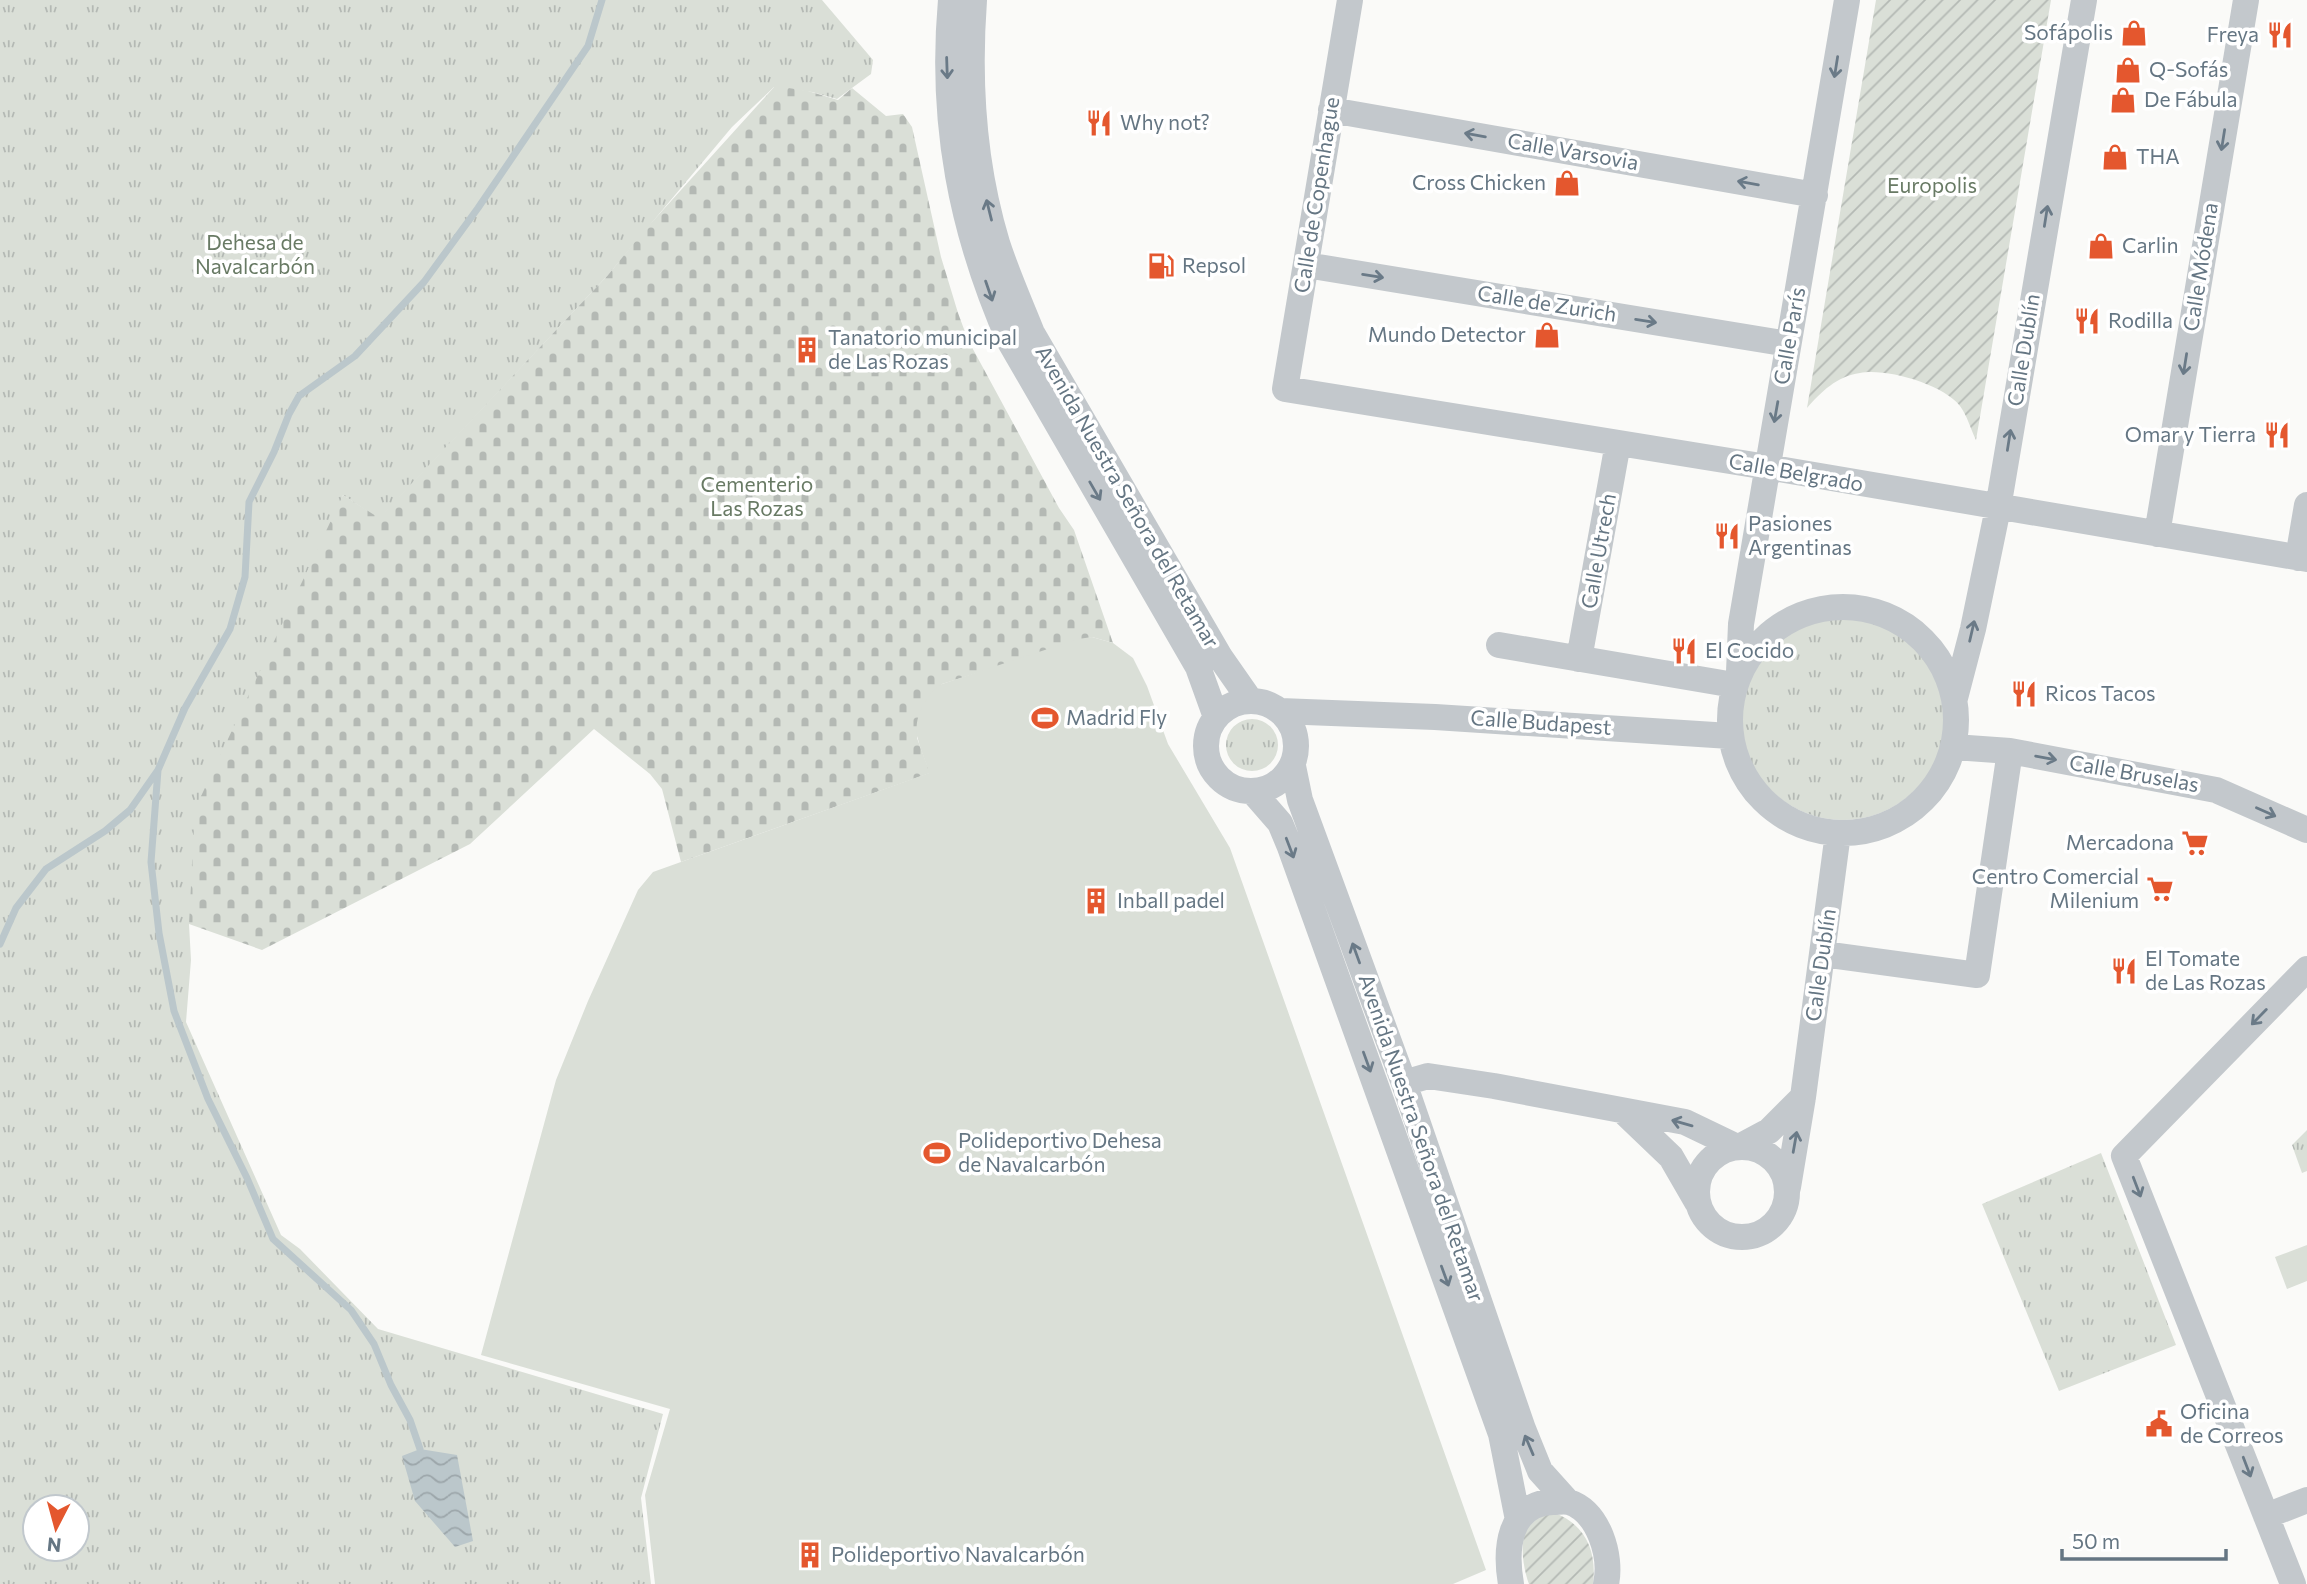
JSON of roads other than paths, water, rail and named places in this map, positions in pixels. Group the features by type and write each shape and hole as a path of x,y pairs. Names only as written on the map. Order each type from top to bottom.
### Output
{"street":[{"name":"Avenida Nuestra Señora del Retamar","path":"951,0 947,53 948,113 957,177 975,250 994,307 1010,342 1198,667 1216,716"},
{"name":"Avenida Nuestra Señora del Retamar","path":"974,0 972,110 981,174 997,243 1017,295 1032,333 1220,657 1250,700"},
{"name":"Calle de Copenhague","path":"1285,390 1350,0"},
{"name":"Calle París","path":"1737,679 1741,624 1847,0"},
{"name":"Calle Dublín","path":"1955,698 1973,629 1998,508 2084,0"},
{"name":"Calle Módena","path":"2157,534 2246,0"},
{"name":"Calle Varsovia","path":"1331,110 1815,195"},
{"name":"Calle de Zurich","path":"1306,265 1788,344"},
{"name":"Calle Belgrado","path":"1285,390 1767,467 2303,558"},
{"name":"Calle Utrech","path":"1579,659 1618,443"},
{"path":"2303,558 2307,505"},
{"path":"1851,607 1872,610 1901,622 1926,642 1945,667 1955,698 1957,722 1954,747 1945,771 1930,793 1912,811 1889,824 1864,831 1838,833 1808,828 1779,814 1750,784 1739,766 1730,736 1729,710 1737,679 1756,646 1780,625 1809,611 1851,607"},
{"path":"1499,645 1579,659 1737,679"},
{"path":"1250,700 1272,705 1290,721 1295,733 1295,756 1283,779 1269,788 1253,792 1226,785 1216,775 1209,763 1206,737 1216,716 1231,705 1250,700"},
{"name":"Calle Budapest","path":"1280,711 1435,717 1730,736"},
{"name":"Calle Budapest","path":"1295,756 1321,729 1352,715"},
{"name":"Calle Bruselas","path":"1954,747 2010,751 2216,790 2307,830"},
{"path":"1823,954 1977,975 2010,751"},
{"name":"Avenida Nuestra Señora del Retamar","path":"1295,756 1305,813 1404,1083 1522,1429 1540,1471 1567,1501 1583,1510 1600,1535 1606,1553 1606,1584"},
{"name":"Avenida Nuestra Señora del Retamar","path":"1253,792 1280,824 1290,847 1501,1434 1518,1520"},
{"name":"Calle Dublín","path":"1788,1187 1803,1097 1838,833"},
{"path":"2294,1584 2124,1156 2307,968"},
{"path":"1404,1083 1428,1076 1685,1122 1739,1146 1762,1150 1778,1166 1788,1187 1783,1211 1767,1230 1743,1238 1722,1233 1705,1219 1671,1157 1624,1112"},
{"path":"1697,1202 1697,1183 1704,1166 1720,1152 1769,1131 1803,1097"},
{"path":"2266,1516 2307,1500"},
{"path":"1489,1584 1509,1572 1510,1538 1518,1520 1530,1507 1545,1502 1567,1501"}],"water":[{"path":"420,1449 457,1455 473,1541 455,1547 415,1501 402,1456"}],"waterway":[{"path":"420,1449 410,1420 391,1385 374,1344 351,1310 273,1239 247,1178 208,1099 174,1011 159,933 151,862 158,770 185,708 230,629 245,577 249,502 299,396 355,356 424,282 478,208 588,46 602,0"},
{"path":"0,944 16,908 46,869 105,831 130,810 158,770"}],"place":[{"name":"Sofápolis","path":"2134,33"},
{"name":"Freya","path":"2280,35"},
{"name":"Q-Sofás","path":"2128,70"},
{"name":"De Fábula","path":"2123,100"},
{"name":"Why not?","path":"1099,123"},
{"name":"THA","path":"2115,157"},
{"name":"Cross Chicken","path":"1567,183"},
{"name":"Carlin","path":"2101,246"},
{"name":"Repsol","path":"1161,266"},
{"name":"Rodilla","path":"2087,321"},
{"name":"Mundo Detector","path":"1547,335"},
{"name":"Tanatorio municipal de Las Rozas","path":"807,350"},
{"name":"Omar y Tierra","path":"2277,435"},
{"name":"Pasiones Argentinas","path":"1727,536"},
{"name":"El Cocido","path":"1684,651"},
{"name":"Ricos Tacos","path":"2024,694"},
{"name":"Madrid Fly","path":"1045,718"},
{"name":"Mercadona","path":"2195,843"},
{"name":"Centro Comercial Milenium","path":"2160,889"},
{"name":"Inball padel","path":"1096,901"},
{"name":"El Tomate de Las Rozas","path":"2124,971"},
{"name":"Polideportivo Dehesa de Navalcarbón","path":"937,1153"},
{"name":"Oficina de Correos","path":"2159,1424"},
{"name":"Polideportivo Navalcarbón","path":"810,1555"}],"park label":[{"name":"Europolis","path":"1932,186"},
{"name":"Dehesa de Navalcarbón","path":"255,255"},
{"name":"Cementerio Las Rozas","path":"757,497"}]}
